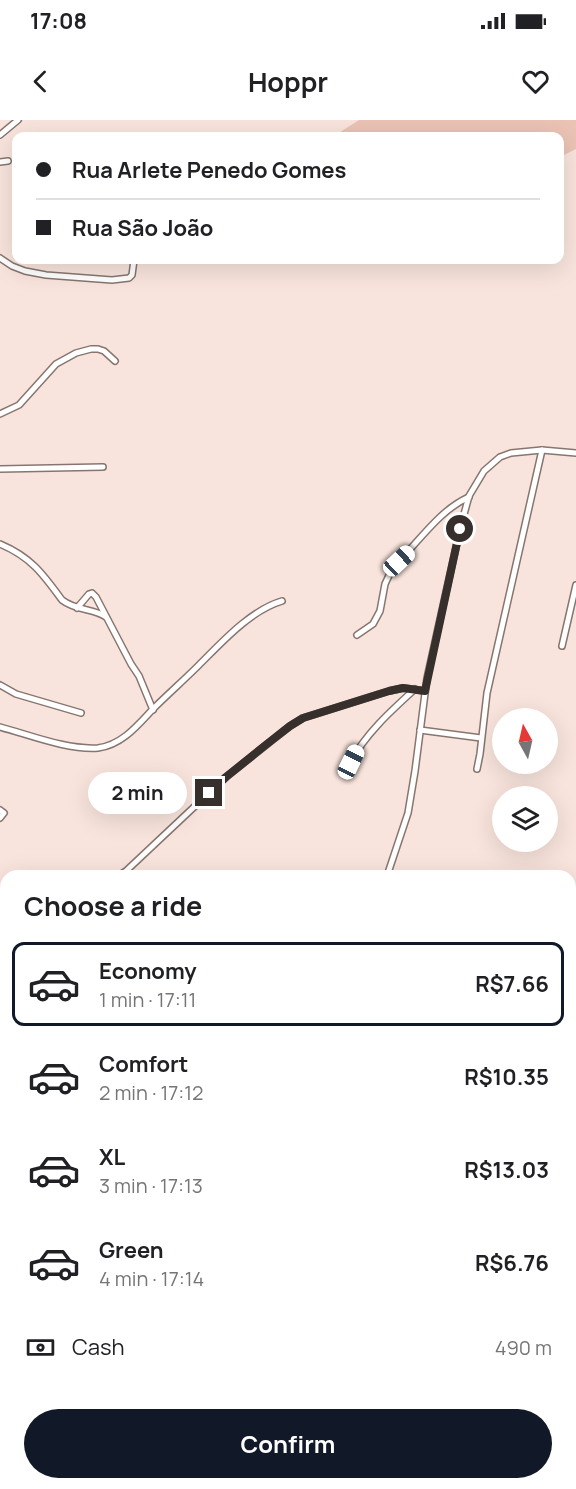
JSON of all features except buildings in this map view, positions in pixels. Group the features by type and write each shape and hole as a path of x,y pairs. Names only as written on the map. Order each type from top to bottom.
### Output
{"street":[{"path":"0,135 18,120"},
{"path":"0,162 8,161"},
{"path":"0,258 25,271 46,275 112,280 129,278 133,264"},
{"path":"0,414 14,409 23,402 56,364 76,353 91,349 104,351 115,361"},
{"path":"389,870 408,813 425,691 469,496 484,471 500,457 511,453 542,450 576,453"},
{"path":"477,769 492,666 542,450"},
{"path":"0,469 104,467"},
{"path":"357,635 373,624 380,611 385,584 392,569 445,512 469,496"},
{"path":"0,544 33,564 62,600 109,619"},
{"path":"562,646 576,585"},
{"path":"77,608 92,593 96,597 139,676 153,710"},
{"path":"0,727 62,744 97,748 106,746 134,731 225,639 250,618 282,601"},
{"path":"0,685 16,694 81,713"},
{"path":"126,870 226,777 303,718 389,691 403,688 425,691"},
{"path":"351,762 362,743 416,689"},
{"path":"420,730 482,738"}],"shaded area":[{"path":"359,120 576,120 576,149 564,155 564,132 340,132"}],"route":[{"path":"209,793 272,740 303,718 389,691 403,688 425,691 460,529"}]}
